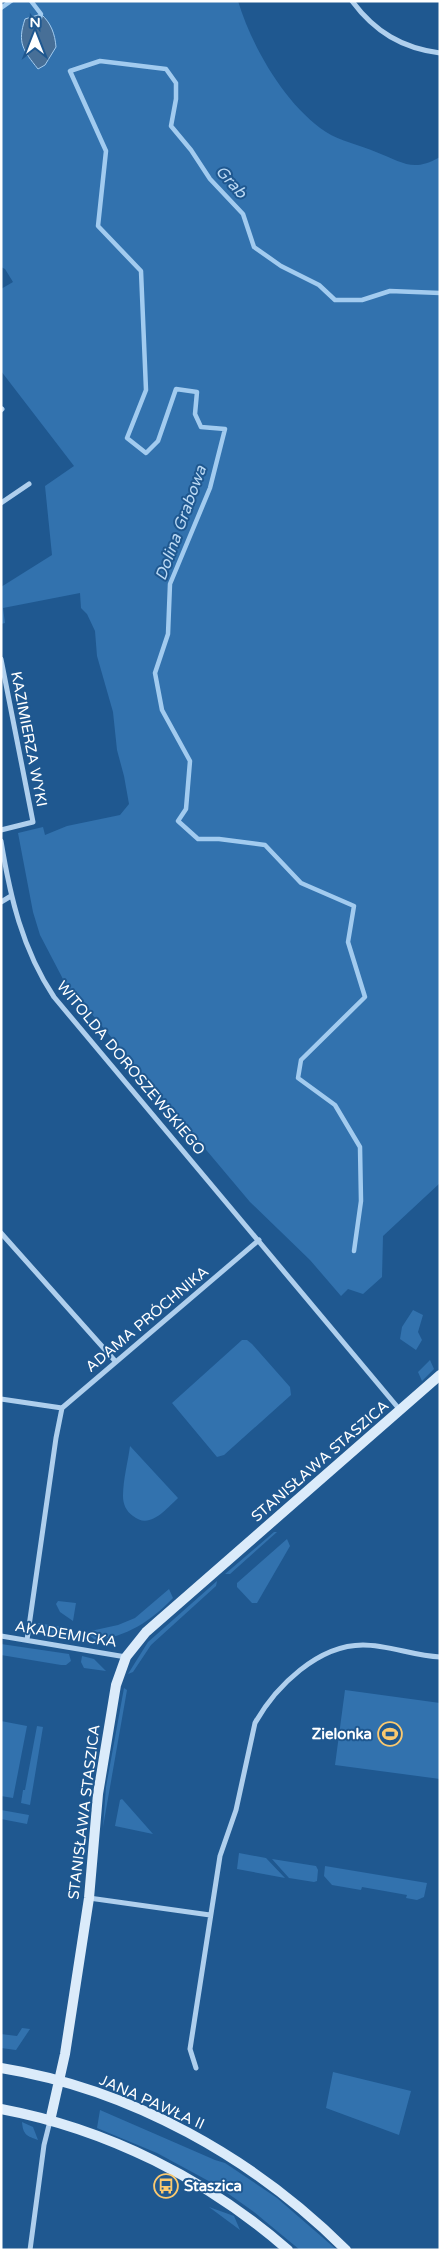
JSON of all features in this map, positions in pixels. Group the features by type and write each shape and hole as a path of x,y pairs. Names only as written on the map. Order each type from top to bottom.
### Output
{"street":[{"path":"352,1 362,16 390,39 424,51 440,54"},
{"path":"1,503 30,484"},
{"name":"KAZIMIERZA WYKI","path":"1,659 32,822 1,830"},
{"path":"1,841 11,896 1,902"},
{"name":"WITOLDA DOROSZEWSKIEGO","path":"11,896 28,950 39,974 54,997 258,1240"},
{"path":"1,1234 116,1362"},
{"path":"258,1240 400,1410"},
{"name":"ADAMA PRÓCHNIKA","path":"62,1408 258,1240"},
{"name":"STANISŁAWA STASZICA","path":"50,2121 60,2081 88,1898 101,1775 116,1685 126,1657 146,1632 440,1375"},
{"path":"1,1399 62,1408 27,1640"},
{"name":"AKADEMICKA","path":"1,1636 126,1657"},
{"path":"196,2068 190,2049 220,1856 236,1810 254,1723 261,1711 291,1679 320,1656 333,1649 364,1645 440,1657"},
{"path":"88,1898 210,1915"},
{"name":"JANA PAWŁA II","path":"1,2068 60,2081 152,2115 208,2144 271,2184 325,2229 346,2250"},
{"path":"1,2109 50,2121 123,2146 166,2167 237,2209 288,2250"},
{"path":"30,2250 44,2145 50,2121"}],"shaded area":[{"path":"1,1 238,1 261,56 284,91 311,121 337,138 408,164 422,164 440,157 440,1183 383,1236 382,1277 363,1294 348,1289 341,1296 310,1260 250,1202 64,981 40,935 33,912 18,833 43,827 45,835 67,826 120,815 129,804 117,750 113,712 97,656 95,631 87,614 81,608 80,593 3,608 5,623 1,624 1,587 52,555 45,486 74,466 1,371 1,289 13,282 5,269 1,267"},
{"path":"41,14 52,29 56,47 45,65 38,69 25,51 22,34 25,19"},
{"path":"413,1310 423,1315 418,1332 422,1340 416,1350 400,1339 402,1327"},
{"path":"242,1340 247,1340 252,1344 290,1387 291,1395 224,1455 217,1457 172,1403"},
{"path":"430,1360 434,1369 422,1381 418,1372"},
{"path":"130,1446 178,1498 163,1512 146,1521 139,1520 124,1505 124,1483"},
{"path":"274,1532 277,1532 230,1574 225,1574"},
{"path":"287,1539 290,1546 257,1603 252,1603 237,1587 237,1583"},
{"path":"217,1581 216,1586 151,1645 133,1672 128,1674 148,1642"},
{"path":"169,1589 173,1598 156,1614 138,1626 118,1635 95,1640 86,1632 118,1625 135,1618"},
{"path":"58,1601 76,1603 73,1621 60,1612 56,1604"},
{"path":"38,1623 73,1629 72,1639 48,1634"},
{"path":"1,1644 69,1654 71,1661 66,1665 61,1665 1,1655"},
{"path":"82,1656 94,1659 106,1671 84,1668 81,1662"},
{"path":"124,1688 127,1690 103,1827 106,1787"},
{"name":"Zielonka","path":"345,1690 440,1703 440,1779 335,1765"},
{"path":"1,1721 27,1726 13,1798 1,1796"},
{"path":"37,1726 43,1727 30,1805 21,1803"},
{"path":"122,1799 153,1834 115,1826 120,1800"},
{"path":"1,1810 29,1815 27,1824 1,1819"},
{"path":"239,1853 266,1858 285,1878 237,1869"},
{"path":"272,1859 316,1866 318,1870 317,1881 289,1878"},
{"path":"325,1866 427,1883 424,1897 417,1900 406,1898 407,1895 362,1887 361,1890 332,1885 324,1876"},
{"path":"22,2028 30,2029 16,2050 1,2048 1,2034 17,2036"},
{"path":"333,2072 411,2091 399,2135 326,2108"},
{"path":"100,2110 225,2163 277,2198 337,2250 300,2250 254,2212 216,2185 157,2153 97,2128"},
{"path":"22,2122 33,2127 38,2140 26,2134 23,2130"},
{"path":"209,2207 234,2216 240,2230"}],"waterway":[{"name":"Dolina Grabowa","path":"1,8 11,1"},
{"name":"Dolina Grabowa","path":"31,1 41,14 40,18"},
{"name":"Dolina Grabowa","path":"354,1251 361,1201 360,1147 335,1105 298,1078 301,1060 365,997 348,942 354,906 301,883 265,845 219,839 198,839 178,821 186,809 190,761 162,710 155,673 168,634 170,584 210,488 225,429 201,427 195,414 197,392 176,389 158,441 146,453 127,438 146,390 141,271 98,226 106,151 70,71 100,61 166,69 176,83 176,99 171,126 191,150 210,179 243,214 254,247 281,266 319,285 335,300 362,300 390,291 440,293"}],"place":[{"name":"Zielonka","path":"390,1734"},
{"name":"Staszica","path":"166,2186"}],"water label":[{"name":"Grab","path":"231,182"}]}
